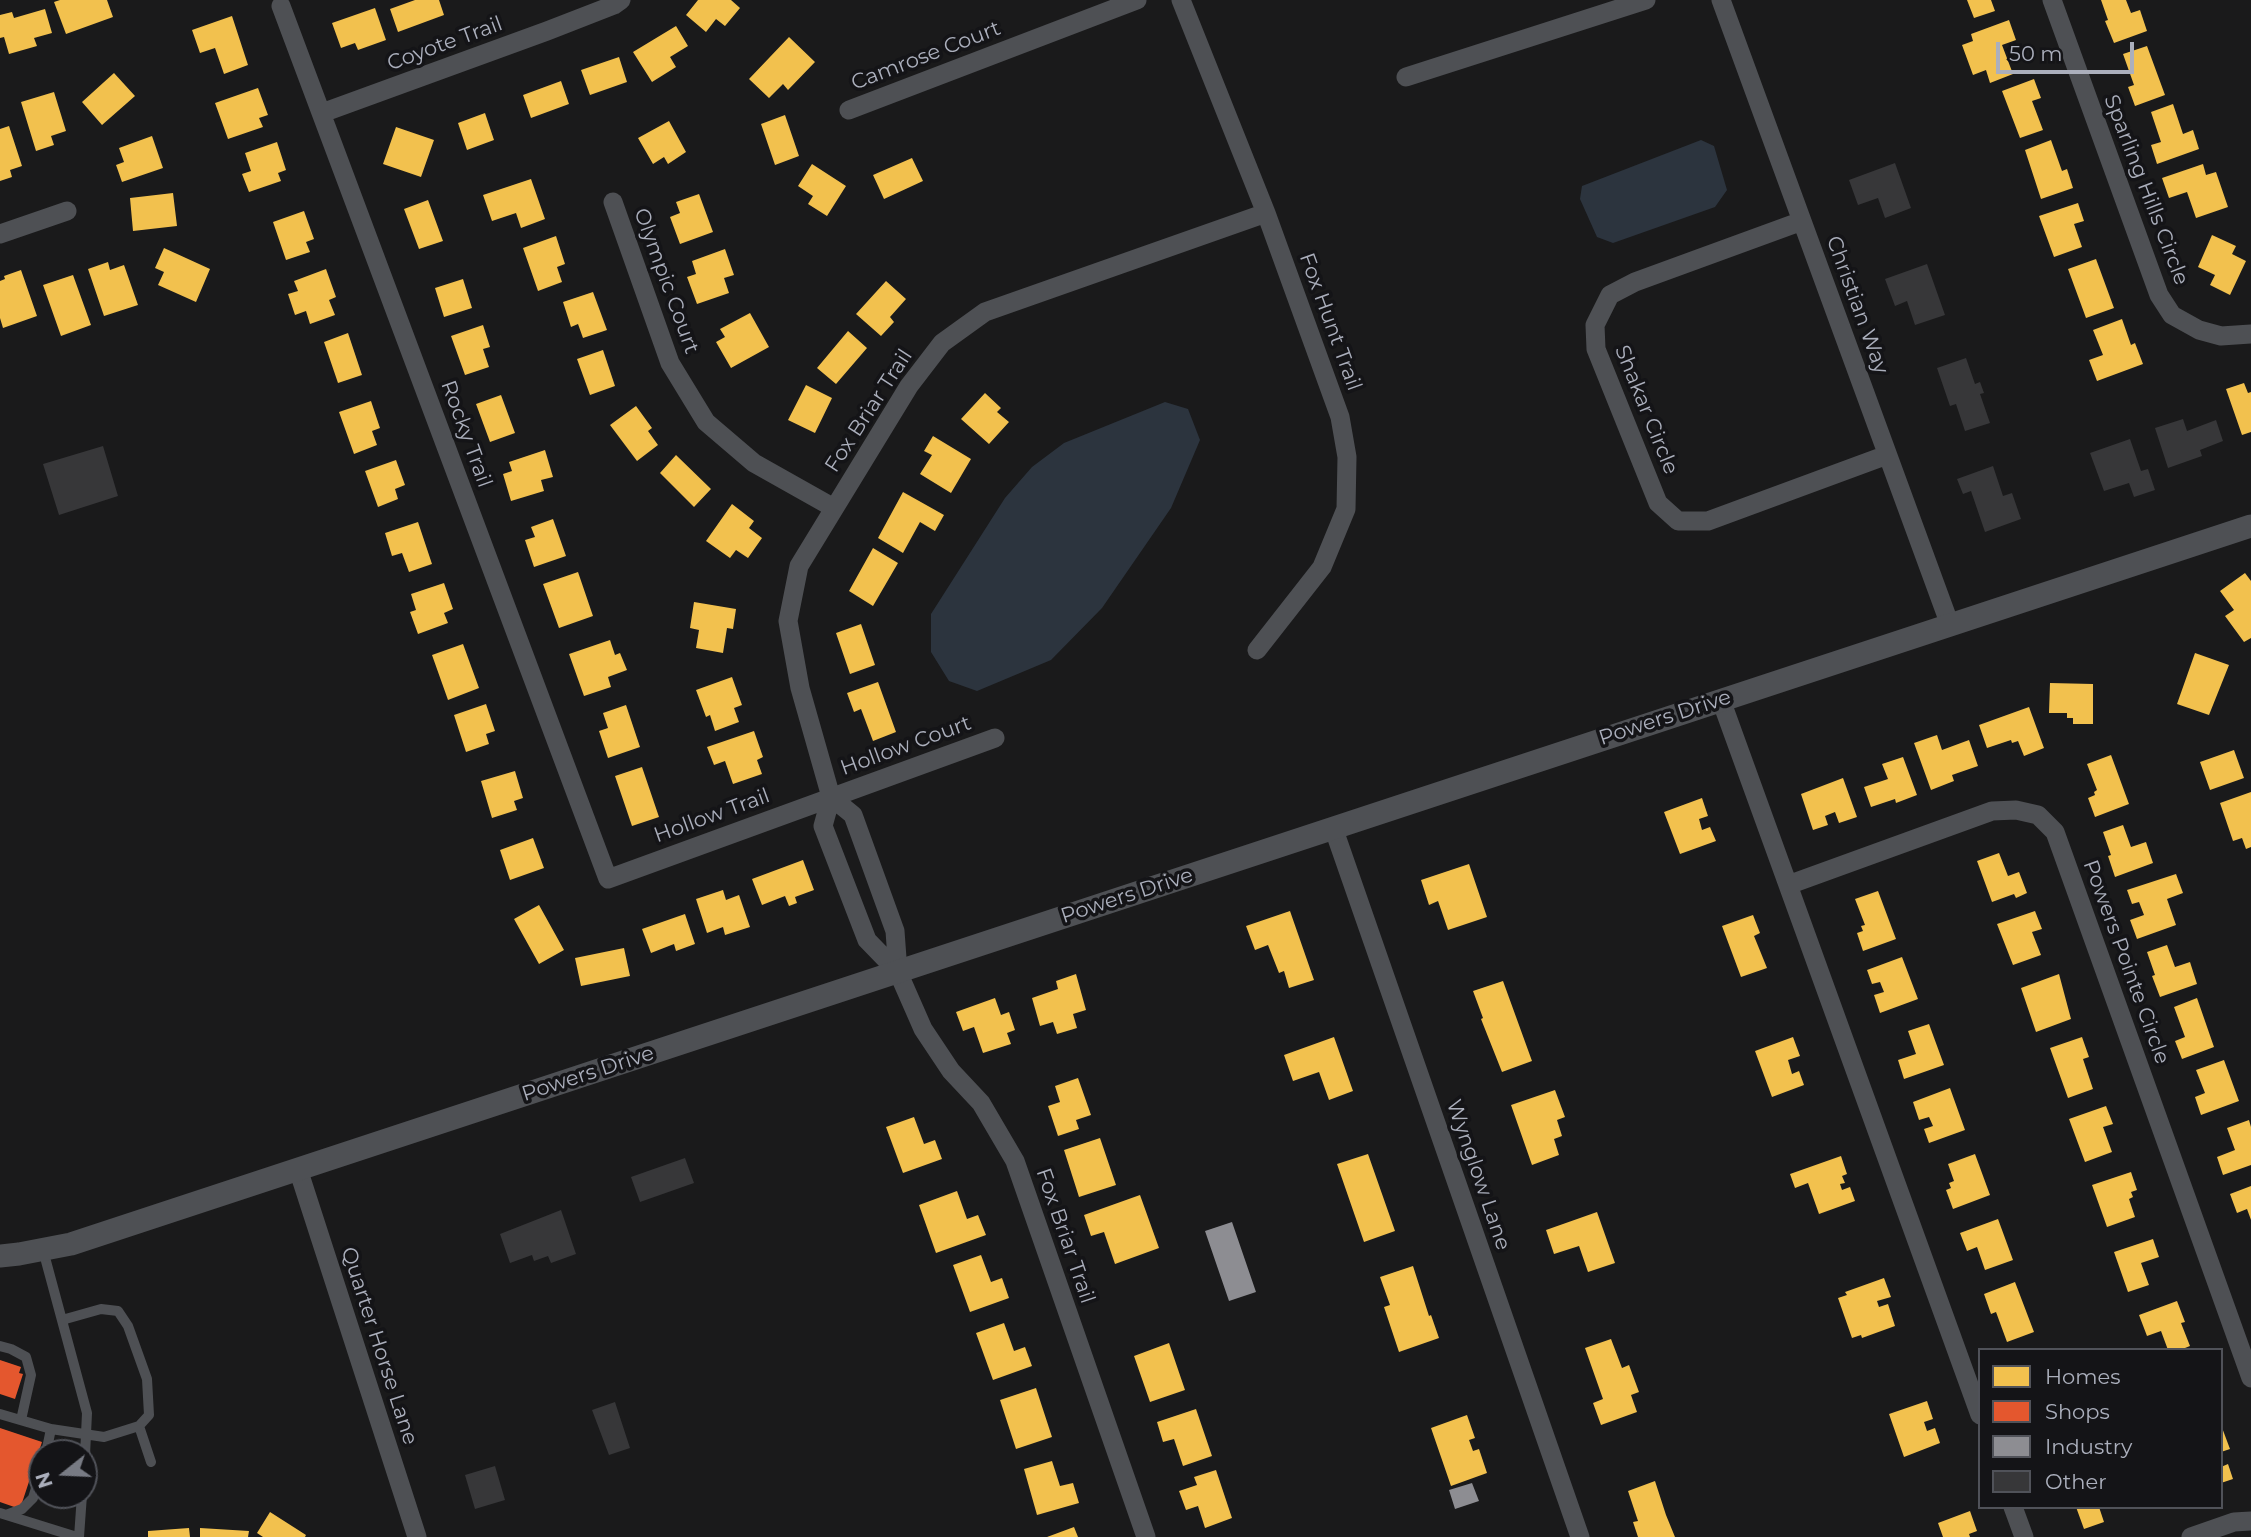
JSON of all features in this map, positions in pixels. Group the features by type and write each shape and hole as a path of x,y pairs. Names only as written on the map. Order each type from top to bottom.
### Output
{"street":[{"name":"Coyote Trail","path":"322,113 547,31 621,0"},
{"name":"Camrose Court","path":"849,110 1137,0"},
{"name":"Fox Hunt Trail","path":"1181,0 1266,213 1340,416 1348,457 1346,509 1322,567 1257,650"},
{"path":"1406,77 1646,0"},
{"name":"Christian Way","path":"1721,0 1950,625"},
{"name":"Sparling Hills Circle","path":"2052,0 2159,295 2172,314 2199,330 2221,336 2251,334"},
{"name":"Rocky Trail","path":"281,6 608,879"},
{"name":"Olympic Court","path":"612,202 670,363 706,422 754,463 834,508"},
{"path":"0,234 67,211"},
{"name":"Fox Briar Trail","path":"898,972 867,940 824,826 831,797 800,688 788,621 799,566 909,386 942,343 985,312 1266,213"},
{"name":"Shakar Circle","path":"1802,220 1635,282 1610,295 1595,324 1596,349 1658,503 1678,521 1708,521 1887,455"},
{"name":"Powers Drive","path":"0,1256 71,1244 2251,526"},
{"path":"1721,700 1978,1409"},
{"name":"Hollow Court","path":"831,797 995,738"},
{"name":"Fox Briar Trail","path":"831,797 853,815 895,931 898,972 923,1029 951,1071 981,1103 1015,1161 1146,1537"},
{"name":"Hollow Trail","path":"608,879 831,797"},
{"name":"Powers Pointe Circle","path":"1788,885 1992,811 2017,810 2038,816 2055,832 2251,1378"},
{"name":"Wynglow Lane","path":"1333,827 1580,1537"},
{"name":"Quarter Horse Lane","path":"298,1169 417,1537"},
{"path":"2014,1509 2024,1537"},
{"path":"2191,1537 2234,1522 2251,1521"}],"lane":[{"path":"43,1250 87,1413 87,1439"},
{"path":"0,1414 51,1429 104,1437 139,1426 149,1415 147,1379 128,1326 118,1311 101,1309 62,1320"},
{"path":"0,1346 26,1357 31,1375 21,1420"},
{"path":"139,1426 151,1462"},
{"path":"49,1439 51,1429"},
{"path":"3,1514 22,1509 28,1502"},
{"path":"3,1514 78,1537 81,1509"}],"shaded area":[{"path":"1701,140 1714,146 1727,190 1715,207 1613,243 1597,237 1580,199 1582,186"},
{"path":"1165,402 1188,409 1200,440 1171,508 1102,608 1051,660 977,691 949,681 931,652 931,614 1005,498 1032,467 1064,443"}],"building: Homes":[{"path":"107,0 113,17 66,34 54,2"},
{"path":"415,0 439,0 444,15 398,32 390,9"},
{"path":"698,0 731,0 740,8 725,26 716,19 706,32 686,15"},
{"path":"1967,0 1991,0 1995,11 1974,18"},
{"path":"2101,0 2126,0 2131,13 2140,10 2147,31 2114,43 2105,21 2108,20"},
{"path":"375,8 386,40 358,50 355,43 341,48 332,23"},
{"path":"45,9 52,33 34,38 37,46 9,54 4,37 0,38 0,15 12,12 14,18"},
{"path":"232,16 248,65 224,74 215,48 200,53 192,30"},
{"path":"2009,20 2016,40 2002,45 2013,74 1990,83 1986,70 1973,75 1962,45 1973,41 1971,34"},
{"path":"676,26 688,46 670,57 676,67 652,82 633,52"},
{"path":"789,37 815,62 788,90 783,84 769,98 749,79"},
{"path":"2147,46 2165,95 2135,106 2128,87 2134,85 2123,54"},
{"path":"619,57 627,82 590,95 581,70"},
{"path":"114,73 135,96 102,125 82,102"},
{"path":"2034,79 2041,98 2032,101 2043,130 2020,138 2002,91"},
{"path":"561,81 569,104 531,118 523,95"},
{"path":"258,88 268,115 259,118 263,127 228,139 215,103"},
{"path":"54,92 66,131 51,136 54,145 36,151 21,102"},
{"path":"2173,104 2183,134 2193,130 2199,149 2157,164 2151,145 2161,142 2151,112"},
{"path":"485,113 494,140 467,150 458,123"},
{"path":"785,115 799,156 775,165 761,124"},
{"path":"669,121 686,152 668,164 664,157 653,164 638,138"},
{"path":"9,126 22,166 10,170 12,177 0,181 0,129"},
{"path":"396,127 434,140 421,177 383,164"},
{"path":"152,136 163,168 122,182 116,165 124,162 119,148"},
{"path":"2051,140 2062,171 2067,169 2073,188 2041,199 2025,150"},
{"path":"277,142 286,170 278,173 281,181 249,192 242,174 251,171 245,153"},
{"path":"912,158 923,181 884,199 873,175"},
{"path":"812,164 846,186 827,216 808,204 813,196 798,186"},
{"path":"2203,164 2206,175 2216,172 2228,207 2196,218 2187,192 2169,198 2162,178"},
{"path":"531,179 545,219 521,228 516,213 492,221 483,195"},
{"path":"173,193 177,226 133,231 130,198"},
{"path":"699,194 713,232 680,244 670,217 680,213 676,202"},
{"path":"428,200 443,241 419,249 404,209"},
{"path":"2078,203 2084,221 2074,224 2082,247 2054,257 2039,216"},
{"path":"304,211 314,239 306,242 310,252 286,260 273,222"},
{"path":"2212,235 2236,246 2232,254 2246,261 2230,295 2210,285 2215,275 2198,267"},
{"path":"556,236 565,264 557,267 562,282 538,291 523,248"},
{"path":"164,248 210,269 196,302 158,285 164,272 155,268"},
{"path":"725,249 734,275 724,278 729,293 697,304 687,277 696,274 692,261"},
{"path":"2096,259 2114,308 2086,318 2068,269"},
{"path":"108,262 110,270 124,265 138,305 104,316 88,269"},
{"path":"326,269 336,297 329,300 335,315 310,324 306,311 295,315 288,294 298,291 294,281"},
{"path":"21,270 37,316 3,328 0,318 0,281 5,279 4,276"},
{"path":"73,275 91,325 61,336 43,285"},
{"path":"463,279 472,308 444,317 435,288"},
{"path":"886,281 906,299 890,317 894,322 881,336 856,314"},
{"path":"593,292 607,330 583,338 578,324 571,327 563,302"},
{"path":"750,313 769,347 731,368 716,342 725,337 720,329"},
{"path":"2122,319 2131,345 2135,343 2143,364 2097,381 2089,360 2103,355 2093,330"},
{"path":"483,325 490,347 483,349 489,367 465,375 451,336"},
{"path":"848,331 867,348 836,384 817,368"},
{"path":"348,333 362,375 338,383 324,342"},
{"path":"603,350 615,386 590,395 577,359"},
{"path":"2244,383 2248,393 2251,392 2251,432 2242,435 2226,389"},
{"path":"806,385 832,398 815,433 788,420"},
{"path":"985,393 1001,408 997,412 1009,422 989,444 961,419"},
{"path":"501,395 515,433 490,442 476,404"},
{"path":"371,401 380,428 372,431 377,445 354,454 339,412"},
{"path":"636,406 652,428 648,431 658,445 637,461 610,425"},
{"path":"933,436 971,459 951,493 920,474 932,455 924,451"},
{"path":"545,450 553,477 541,480 544,491 511,501 503,474 512,471 509,462"},
{"path":"676,455 711,489 694,507 660,473"},
{"path":"396,460 405,485 395,489 398,499 378,507 365,471"},
{"path":"903,492 944,515 935,531 920,522 903,553 878,538"},
{"path":"732,504 754,521 749,528 762,538 748,558 736,550 730,558 706,541"},
{"path":"553,519 566,556 534,567 525,540 535,537 531,527"},
{"path":"418,522 432,564 409,572 402,553 392,556 385,533"},
{"path":"873,548 898,563 873,606 849,591"},
{"path":"578,572 593,616 559,628 543,584"},
{"path":"2245,573 2251,581 2251,638 2244,642 2225,616 2234,610 2220,591"},
{"path":"444,583 453,609 444,613 448,623 418,634 410,612 416,610 411,594"},
{"path":"694,602 736,609 733,629 727,628 723,653 696,648 699,630 690,628"},
{"path":"861,624 875,665 850,674 836,633"},
{"path":"610,640 615,655 620,653 627,670 608,677 611,687 584,696 569,654"},
{"path":"463,644 479,688 448,700 432,655"},
{"path":"2195,653 2229,665 2209,715 2177,704"},
{"path":"732,677 742,705 734,708 739,722 715,731 710,715 706,717 696,690"},
{"path":"878,682 896,732 873,741 861,709 854,712 847,693"},
{"path":"2050,683 2093,684 2093,724 2073,724 2073,718 2067,718 2067,713 2049,713"},
{"path":"486,704 495,731 486,734 489,744 466,752 454,715"},
{"path":"626,705 640,747 608,758 599,731 608,728 603,713"},
{"path":"2029,707 2044,748 2024,756 2018,741 2012,743 2011,740 1987,748 1979,725"},
{"path":"754,731 763,757 757,760 762,774 733,784 725,761 714,765 707,747"},
{"path":"1937,735 1942,750 1969,740 1978,766 1952,775 1954,781 1931,790 1914,743"},
{"path":"2234,750 2244,778 2210,790 2200,762"},
{"path":"2111,755 2129,804 2095,817 2088,798 2095,795 2097,790 2087,764"},
{"path":"1903,757 1917,795 1896,803 1895,799 1871,807 1864,787 1888,779 1882,764"},
{"path":"642,767 659,817 632,826 615,776"},
{"path":"515,771 523,798 514,801 517,810 492,818 481,781"},
{"path":"1843,778 1857,817 1839,823 1835,812 1825,816 1828,825 1813,830 1801,794"},
{"path":"2251,792 2251,847 2246,849 2242,838 2233,841 2220,803"},
{"path":"1702,798 1708,816 1699,819 1702,830 1710,827 1716,841 1680,854 1664,812"},
{"path":"2123,825 2131,847 2146,842 2153,863 2115,877 2103,832"},
{"path":"533,838 544,868 510,880 500,850"},
{"path":"1999,853 2008,876 2019,872 2027,893 2016,898 2014,894 1992,902 1977,861"},
{"path":"803,860 814,890 795,897 797,903 789,906 785,896 762,905 752,879"},
{"path":"1469,864 1487,917 1448,930 1438,901 1429,905 1421,880"},
{"path":"2176,874 2183,893 2167,899 2176,925 2137,939 2130,920 2144,915 2139,902 2132,904 2127,890"},
{"path":"723,890 726,900 739,895 750,927 725,935 723,927 707,933 696,899"},
{"path":"1878,891 1896,939 1863,951 1857,933 1863,931 1861,926 1865,925 1855,899"},
{"path":"539,905 564,950 539,964 514,919"},
{"path":"1290,911 1314,980 1289,988 1284,971 1279,973 1268,945 1255,950 1246,926"},
{"path":"2035,911 2042,929 2032,932 2041,955 2013,965 1997,924"},
{"path":"685,914 695,944 676,951 674,944 651,953 642,929"},
{"path":"1753,915 1760,933 1754,936 1767,968 1741,977 1722,926"},
{"path":"2167,945 2175,967 2190,962 2197,984 2160,997 2147,952"},
{"path":"624,948 630,976 581,986 575,958"},
{"path":"1902,957 1918,999 1880,1013 1874,995 1884,992 1880,982 1872,984 1867,970"},
{"path":"1076,974 1086,1010 1073,1014 1077,1028 1057,1034 1053,1022 1040,1026 1032,998 1058,989 1056,981"},
{"path":"2059,974 2071,1019 2036,1032 2021,988"},
{"path":"1503,981 1532,1061 1502,1072 1473,991"},
{"path":"995,998 1001,1015 1009,1012 1015,1030 1007,1033 1011,1044 983,1053 974,1027 963,1031 956,1012"},
{"path":"2197,998 2214,1047 2182,1059 2175,1041 2185,1037 2174,1007"},
{"path":"1929,1024 1944,1065 1904,1079 1898,1060 1916,1054 1908,1031"},
{"path":"1334,1037 1353,1091 1329,1100 1319,1072 1293,1081 1284,1055"},
{"path":"1793,1037 1800,1056 1788,1060 1792,1074 1799,1071 1804,1085 1772,1097 1755,1051"},
{"path":"2082,1037 2089,1057 2083,1059 2093,1089 2068,1098 2050,1048"},
{"path":"2224,1060 2239,1101 2201,1115 2195,1097 2205,1093 2196,1070"},
{"path":"1078,1078 1091,1115 1076,1120 1079,1129 1058,1136 1048,1106 1060,1102 1055,1086"},
{"path":"1950,1088 1965,1130 1929,1143 1924,1129 1933,1126 1929,1117 1919,1120 1913,1102"},
{"path":"1555,1090 1565,1117 1557,1120 1562,1136 1554,1139 1559,1155 1532,1165 1511,1105"},
{"path":"2106,1106 2113,1124 2103,1127 2112,1152 2085,1162 2069,1119"},
{"path":"914,1117 924,1144 935,1140 942,1159 903,1173 886,1127"},
{"path":"2249,1120 2251,1165 2223,1175 2217,1157 2235,1150 2227,1128"},
{"path":"1100,1138 1116,1185 1079,1197 1064,1150"},
{"path":"1368,1154 1395,1231 1364,1242 1337,1164"},
{"path":"1975,1154 1990,1195 1953,1209 1946,1190 1951,1188 1949,1183 1954,1181 1948,1164"},
{"path":"1841,1156 1847,1174 1842,1176 1845,1183 1840,1184 1842,1190 1850,1187 1855,1201 1819,1214 1808,1183 1795,1188 1790,1174"},
{"path":"2131,1172 2137,1190 2131,1192 2133,1197 2129,1199 2135,1217 2107,1227 2092,1185"},
{"path":"2251,1186 2251,1220 2247,1209 2237,1213 2230,1194"},
{"path":"957,1191 967,1219 978,1215 986,1235 936,1253 919,1205"},
{"path":"1140,1195 1159,1248 1115,1264 1104,1232 1091,1236 1084,1215"},
{"path":"1597,1212 1615,1263 1588,1272 1579,1246 1554,1254 1546,1230"},
{"path":"1998,1219 2013,1260 1985,1270 1977,1247 1967,1251 1960,1233"},
{"path":"2153,1239 2159,1257 2141,1263 2149,1285 2128,1292 2114,1252"},
{"path":"981,1255 991,1282 1002,1278 1009,1298 970,1312 953,1265"},
{"path":"1413,1266 1439,1338 1399,1352 1384,1307 1390,1305 1380,1277"},
{"path":"1884,1278 1891,1297 1877,1301 1879,1307 1888,1304 1895,1326 1862,1338 1861,1335 1852,1338 1838,1298 1847,1295 1845,1292"},
{"path":"2015,1282 2034,1332 2007,1342 1996,1312 1991,1314 1984,1294"},
{"path":"2177,1301 2185,1322 2181,1323 2190,1346 2167,1348 2161,1331 2147,1336 2139,1315"},
{"path":"1004,1323 1014,1351 1025,1347 1032,1366 993,1380 976,1333"},
{"path":"1611,1339 1622,1368 1629,1365 1639,1392 1631,1395 1637,1412 1601,1425 1593,1403 1603,1399 1585,1348"},
{"path":"1169,1343 1185,1390 1150,1402 1134,1356"},
{"path":"1036,1388 1052,1437 1016,1449 1000,1400"},
{"path":"1927,1401 1933,1419 1924,1422 1927,1431 1935,1428 1940,1443 1904,1457 1889,1414"},
{"path":"1196,1409 1212,1456 1183,1466 1174,1439 1163,1442 1157,1422"},
{"path":"1467,1415 1475,1438 1469,1440 1473,1451 1479,1449 1487,1473 1451,1486 1431,1428"},
{"path":"2223,1430 2230,1449 2223,1451"},
{"path":"1052,1461 1060,1486 1073,1483 1079,1503 1037,1515 1024,1469"},
{"path":"2228,1464 2233,1479 2223,1482 2223,1466"},
{"path":"1216,1470 1232,1518 1205,1528 1198,1506 1186,1510 1179,1491 1197,1485 1194,1477"},
{"path":"1655,1481 1675,1537 1638,1537 1633,1522 1638,1521 1628,1491"},
{"path":"2077,1509 2100,1509 2104,1522 2084,1529"},
{"path":"1970,1511 1977,1531 1969,1534 1970,1537 1943,1537 1938,1523"},
{"path":"270,1512 306,1535 305,1537 263,1537 257,1533"},
{"path":"1074,1527 1078,1537 1047,1537"},
{"path":"189,1528 190,1537 148,1537 148,1531"},
{"path":"200,1528 249,1531 248,1537 200,1537"}],"building: Shops":[{"path":"0,1360 21,1367 19,1373 23,1374 15,1399 0,1394"},
{"path":"0,1428 33,1439 28,1439 28,1485 20,1509 0,1502"}],"building: Industry":[{"path":"1232,1222 1256,1292 1229,1301 1205,1231"},
{"path":"1472,1483 1479,1501 1455,1509 1449,1490"}],"building: Other":[{"path":"1895,163 1911,208 1885,218 1878,198 1858,205 1849,180"},
{"path":"1927,264 1945,315 1915,325 1907,301 1895,306 1885,279"},
{"path":"1966,358 1975,384 1980,382 1984,393 1980,394 1990,423 1965,431 1956,404 1950,406 1937,368"},
{"path":"2183,419 2187,431 2216,420 2223,441 2200,450 2202,456 2168,468 2155,428"},
{"path":"2130,439 2141,471 2148,469 2155,490 2134,497 2129,483 2104,491 2090,453"},
{"path":"103,446 118,496 59,515 43,464"},
{"path":"1993,466 2003,496 2012,493 2021,519 1985,532 1971,491 1963,494 1957,479"},
{"path":"685,1158 694,1183 640,1202 631,1177"},
{"path":"561,1210 576,1254 551,1263 548,1256 534,1261 532,1255 510,1263 500,1234"},
{"path":"615,1402 630,1448 609,1455 592,1410"},
{"path":"495,1466 505,1500 475,1509 465,1475"}]}
